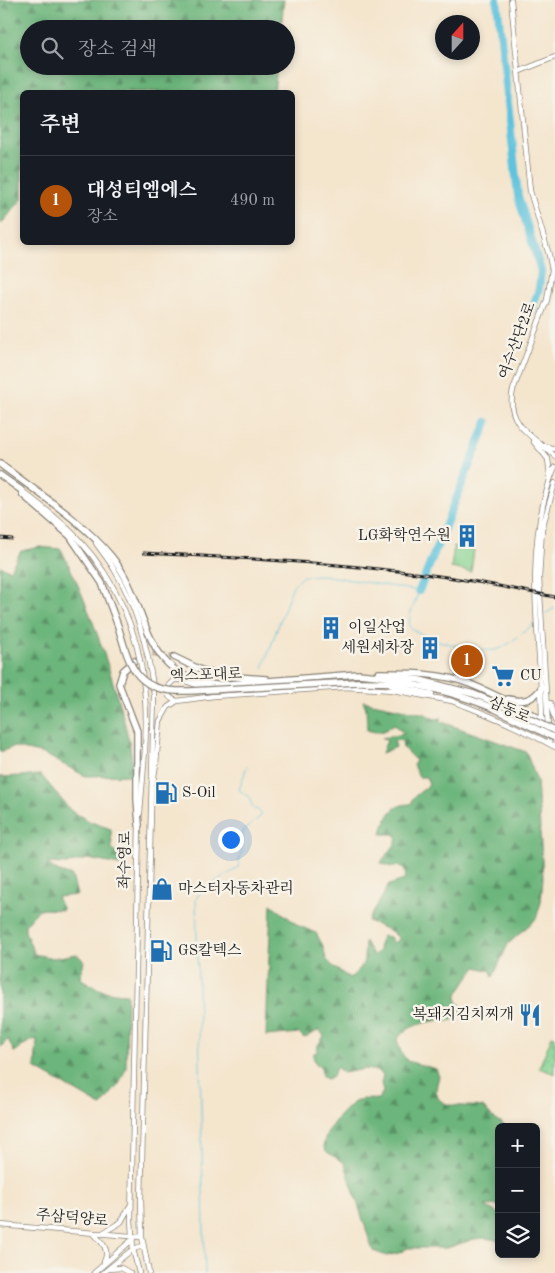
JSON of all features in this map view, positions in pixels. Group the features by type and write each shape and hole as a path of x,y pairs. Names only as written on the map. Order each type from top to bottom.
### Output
{"highway":[{"name":"엑스포대로","path":"0,464 76,521 110,555 126,578 137,600 152,644 164,661 185,675 216,685 358,674 420,680 474,694 498,703"},
{"name":"엑스포대로","path":"0,475 21,490 23,495 70,536 102,583 128,660 134,671 147,683 166,691 356,682 398,683 498,703"},
{"path":"174,657 201,670 222,676 276,679"},
{"path":"134,661 123,670 119,684 138,735 137,799 139,825"},
{"path":"498,703 525,701 535,696 544,687"},
{"path":"498,703 542,720"},
{"path":"498,703 555,731"},
{"path":"498,703 555,738"}],"street":[{"name":"여수산단2로","path":"511,0 530,191 552,270 549,294 512,399 513,412 516,420 531,436 555,456"},
{"path":"518,72 555,57"},
{"path":"531,436 548,459 550,480"},
{"path":"543,446 555,449"},
{"path":"549,744 536,608 535,564 540,519 555,468"},
{"path":"542,739 544,687 539,578 542,529 555,484"},
{"name":"좌수영로","path":"21,490 55,516 80,540 110,582 129,621 141,663 145,688 146,726 139,825 131,1202 131,1238 139,1273"},
{"name":"좌수영로","path":"95,541 114,568 131,602 140,627 153,685 154,711 141,1200 142,1237 149,1273"},
{"path":"177,701 170,698 168,693 168,686 174,680 182,680 204,688 216,685"},
{"path":"381,683 416,690 452,701"},
{"path":"151,789 156,770 160,721 168,707 177,701 214,696 346,687 393,690 452,701"},
{"path":"544,687 555,721"},
{"name":"삼동로","path":"452,701 482,712 542,739 555,747"},
{"name":"삼동로","path":"542,720 555,727"},
{"path":"98,1272 105,1261 106,1252 96,1234 121,1222 131,1202"},
{"name":"주삼덕양로","path":"0,1225 131,1238"},
{"path":"98,1272 131,1238 142,1237"},
{"path":"107,1269 133,1249 143,1246"},
{"path":"98,1272 118,1268 130,1273"}],"green space":[{"path":"0,0 284,0 282,20 20,20 20,75 276,75 274,90 20,90 20,201 0,225"},
{"path":"454,546 474,550 471,572 451,568"},
{"path":"40,547 61,549 82,594 100,641 115,689 129,742 134,775 85,776 44,754 13,747 0,752 0,566 10,570 21,551"},
{"path":"363,701 425,714 435,719 442,718 439,721 526,752 537,781 543,877 541,902 536,919 508,944 493,977 491,971 476,967 457,994 457,1002 463,1009 455,1018 434,1021 410,1028 397,1040 401,1052 407,1061 436,1069 439,1077 436,1089 437,1096 442,1102 456,1106 483,1107 501,1123 495,1123 495,1205 485,1206 495,1212 495,1240 474,1239 447,1248 408,1248 387,1256 373,1251 345,1164 325,1150 324,1147 324,1141 331,1127 347,1108 358,1100 378,1099 383,1092 381,1083 383,1076 381,1073 373,1070 364,1069 344,1073 336,1067 333,1076 327,1079 322,1076 321,1067 316,1065 313,1056 317,1052 318,1045 324,1036 319,1030 304,1038 299,1033 266,1036 271,904 299,926 316,933 323,946 326,959 336,969 350,978 362,965 365,941 373,956 379,950 380,941 383,936 390,937 393,943 400,939 391,931 368,921 389,885 404,880 406,873 404,868 399,866 391,867 381,863 397,838 395,834 381,834 390,813 398,806 411,804 414,797 429,785 426,777 419,777 413,765 416,761 403,748 402,740 394,741 396,747 382,753 387,740 382,738 404,734 394,724 382,732 367,730 366,708"},
{"path":"41,775 71,811 91,822 111,829 112,849 128,868 88,859 66,864 47,863 57,871 72,876 77,895 57,897 63,910 39,909 25,925 25,931 34,954 53,958 77,954 84,961 80,978 102,990 127,994 126,1068 119,1084 101,1106 35,1068 37,1039 28,1042 14,1052 8,1039 0,1048 0,777"},
{"path":"552,1036 555,1037 555,1074 539,1068"}],"waterway":[{"path":"497,0 518,196 541,271 539,289 531,312"},
{"path":"419,591 487,422"},
{"path":"263,668 293,585 303,576 322,575 419,591 410,615 409,626 425,636 452,645 480,650 499,649 534,624"},
{"path":"545,614 555,608"},
{"path":"205,1273 196,899 201,891 238,868 243,831 261,816 261,812 253,808 249,797 239,790 247,766"}],"tunnel":[{"path":"136,659 145,655 155,654 174,657"}],"railway":[{"path":"0,538 12,539"},
{"path":"144,553 402,571 468,580 555,597"}],"place":[{"name":"LG화학연수원","path":"467,536"},
{"name":"이일산업","path":"331,628"},
{"name":"세원세차장","path":"430,648"},
{"name":"대성티엠에스","path":"467,661"},
{"name":"CU","path":"503,676"},
{"name":"S-Oil","path":"166,793"},
{"name":"마스터자동차관리","path":"162,889"},
{"name":"GS칼텍스","path":"161,951"},
{"name":"복돼지김치찌개","path":"530,1015"}]}
